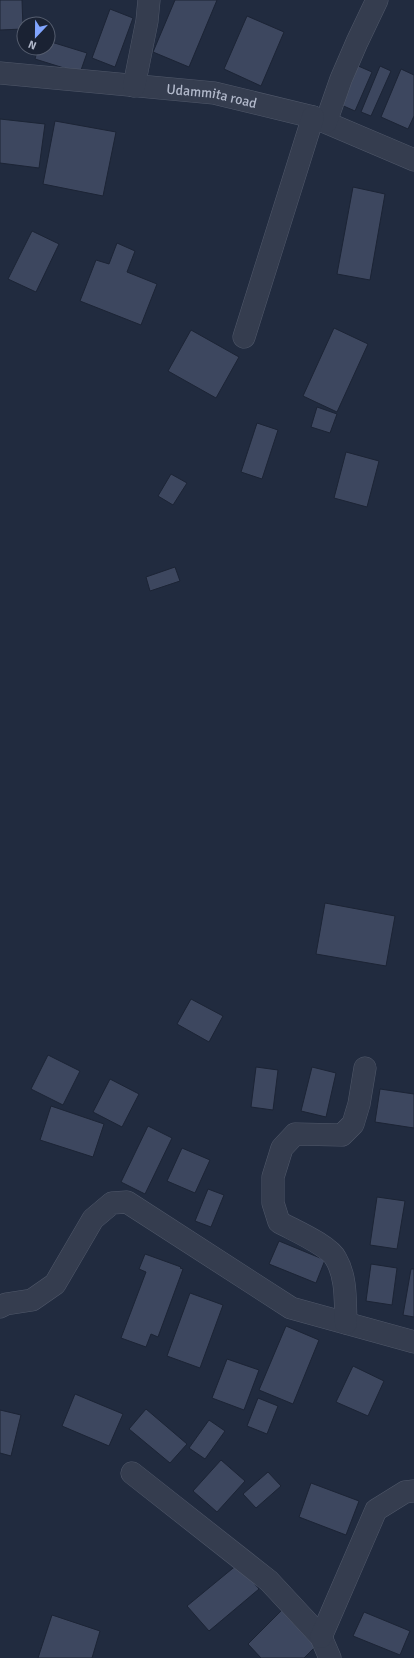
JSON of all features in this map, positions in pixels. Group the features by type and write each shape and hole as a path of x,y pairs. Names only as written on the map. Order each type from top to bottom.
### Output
{"street":[{"path":"134,86 147,21 149,0"},
{"path":"244,337 320,120 341,79 377,0"},
{"name":"Udammita road","path":"0,73 214,93 320,120 414,160"},
{"path":"346,1323 344,1281 336,1258 321,1244 279,1222 273,1203 273,1177 282,1148 295,1134 342,1135 353,1124 360,1104 365,1068"},
{"path":"0,1307 6,1304 32,1300 55,1284 93,1219 112,1203 127,1202 291,1308 414,1342"},
{"path":"132,1473 269,1582 321,1637 330,1658"},
{"path":"321,1637 376,1510 405,1492 414,1491"}],"building":[{"path":"0,0 22,0 23,16 16,16 16,29 0,30"},
{"path":"175,0 217,0 189,67 153,52"},
{"path":"110,9 133,18 115,67 92,58"},
{"path":"247,16 284,32 261,86 224,69"},
{"path":"56,43 87,53 80,73 35,59 36,56 56,56"},
{"path":"356,65 372,72 355,111 339,104"},
{"path":"380,66 391,71 371,116 361,112"},
{"path":"401,69 414,75 414,116 408,129 381,117"},
{"path":"0,119 45,124 39,168 0,163"},
{"path":"55,121 116,132 103,196 43,184"},
{"path":"353,187 385,194 370,280 337,274"},
{"path":"32,231 59,244 36,292 8,279"},
{"path":"117,243 135,251 127,272 157,284 141,325 80,301 96,260 109,264"},
{"path":"334,328 368,344 337,412 303,396"},
{"path":"191,330 239,357 216,398 168,371"},
{"path":"317,407 337,414 330,433 311,427"},
{"path":"257,423 278,430 262,479 241,472"},
{"path":"346,452 379,461 367,507 334,498"},
{"path":"171,474 187,483 173,505 158,496"},
{"path":"175,567 180,581 150,591 146,577"},
{"path":"325,903 395,916 386,966 316,954"},
{"path":"191,999 223,1016 209,1042 177,1024"},
{"path":"48,1055 80,1071 63,1105 31,1089"},
{"path":"256,1067 278,1070 273,1110 251,1107"},
{"path":"312,1067 336,1073 326,1117 301,1111"},
{"path":"110,1079 139,1094 122,1127 93,1112"},
{"path":"380,1089 414,1094 414,1128 375,1122"},
{"path":"51,1106 104,1124 93,1157 40,1140"},
{"path":"148,1126 172,1138 145,1194 121,1182"},
{"path":"182,1148 210,1160 195,1193 167,1181"},
{"path":"208,1189 224,1195 211,1227 195,1221"},
{"path":"377,1197 405,1201 397,1249 370,1245"},
{"path":"279,1241 325,1260 316,1283 269,1264"},
{"path":"145,1254 183,1269 158,1337 151,1334 146,1347 121,1338 146,1272 139,1269"},
{"path":"371,1264 397,1268 392,1305 366,1301"},
{"path":"411,1269 414,1269 414,1317 403,1315"},
{"path":"190,1293 223,1305 200,1368 167,1356"},
{"path":"286,1326 319,1340 293,1404 259,1390"},
{"path":"227,1359 259,1370 244,1410 212,1398"},
{"path":"353,1366 384,1381 368,1416 336,1402"},
{"path":"75,1394 123,1414 109,1446 62,1426"},
{"path":"258,1398 278,1406 267,1434 247,1426"},
{"path":"146,1409 187,1444 170,1463 129,1429"},
{"path":"0,1410 21,1415 11,1456 0,1453"},
{"path":"209,1420 225,1431 205,1459 189,1448"},
{"path":"221,1460 245,1481 217,1512 193,1491"},
{"path":"268,1472 281,1486 256,1508 243,1494"},
{"path":"311,1483 359,1501 346,1535 299,1517"},
{"path":"238,1564 259,1589 209,1631 187,1606"},
{"path":"283,1609 318,1644 304,1658 261,1658 248,1644"},
{"path":"364,1612 410,1631 400,1655 353,1636"},
{"path":"52,1615 100,1631 92,1658 38,1658"}]}
